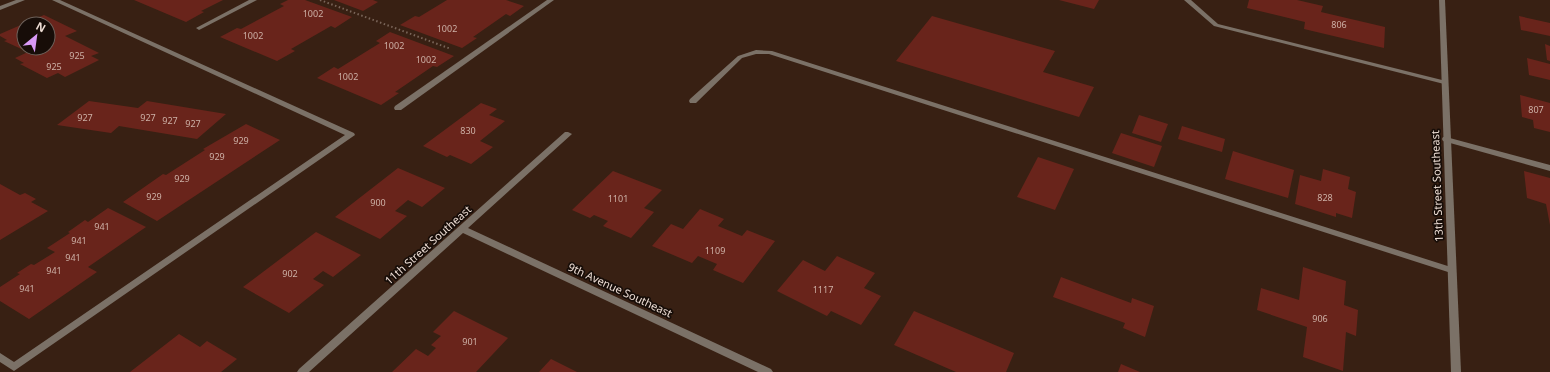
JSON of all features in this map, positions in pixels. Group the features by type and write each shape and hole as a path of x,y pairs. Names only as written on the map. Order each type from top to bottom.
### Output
{"street":[{"path":"0,8 22,0"},
{"path":"0,357 14,368 351,135 55,0"},
{"path":"199,28 254,0"},
{"path":"398,108 551,0"},
{"path":"1187,0 1216,25 1444,82"},
{"name":"13th Street Southeast","path":"1442,0 1446,139 1456,372"},
{"path":"693,102 740,57 756,52 770,52 1452,270"},
{"name":"11th Street Southeast","path":"302,372 568,134"},
{"path":"1446,139 1550,168"},
{"name":"9th Avenue Southeast","path":"462,229 768,372"}],"path":[{"path":"320,0 471,56"}],"building":[{"path":"134,0 223,0 201,11 204,12 186,22"},
{"path":"288,0 305,0 352,17 335,28 331,26 291,49 295,51 277,61 220,37 237,28 241,29 284,6 280,4"},
{"path":"334,0 373,0 378,2 363,11"},
{"path":"447,0 506,0 524,6 510,16 506,14 473,37 477,38 462,48 400,25 415,16 419,17"},
{"path":"1059,0 1099,0 1094,9"},
{"path":"1249,0 1297,0 1323,6 1321,12 1385,27 1384,48 1304,29 1305,22 1247,8"},
{"path":"932,16 1055,51 1043,72 1094,87 1079,117 896,61"},
{"path":"1519,16 1550,23 1550,36 1521,30"},
{"path":"56,21 77,31 65,36 99,53 91,56 99,60 65,77 58,73 47,78 20,64 24,63 15,58 19,56 56,56"},
{"path":"16,27 16,46 4,41 7,40 0,36 0,34"},
{"path":"390,32 454,56 437,67 433,66 395,92 399,93 381,105 317,78 334,67 338,69 380,43 376,41"},
{"path":"1545,44 1550,46 1550,61 1547,60"},
{"path":"1527,58 1550,64 1550,80 1529,75"},
{"path":"1520,95 1550,103 1550,132 1534,128 1533,120 1522,117"},
{"path":"89,101 138,108 147,101 226,114 197,139 119,126 111,133 57,125"},
{"path":"481,103 497,109 489,115 505,121 480,141 493,147 471,164 450,155 447,157 423,146"},
{"path":"1139,115 1168,124 1161,142 1132,133"},
{"path":"246,124 280,140 157,221 123,202 163,174 166,175 205,150 203,149"},
{"path":"1182,126 1225,139 1222,152 1178,139"},
{"path":"1121,133 1162,146 1154,167 1112,153"},
{"path":"1233,151 1294,170 1288,198 1225,179"},
{"path":"1038,157 1074,169 1055,210 1017,197"},
{"path":"398,168 445,188 422,207 408,200 395,211 407,216 380,239 335,217"},
{"path":"1323,169 1350,177 1348,189 1356,192 1352,218 1336,213 1336,217 1295,204 1300,175 1321,181"},
{"path":"613,171 662,190 644,208 654,212 631,238 603,226 608,221 594,215 590,218 572,210"},
{"path":"1524,171 1550,178 1550,225 1546,204 1527,198"},
{"path":"0,184 20,195 25,193 36,199 31,202 48,211 0,240"},
{"path":"108,208 146,227 88,267 97,272 29,319 0,301 0,287 20,274 17,273 31,264 34,265 55,252 47,248 70,233 68,232 85,220 88,222"},
{"path":"700,209 724,219 718,226 742,236 747,230 775,241 743,283 713,270 717,264 698,256 692,263 652,246 671,224 683,229"},
{"path":"316,232 361,255 333,277 323,271 313,279 324,285 289,313 243,287"},
{"path":"837,256 875,273 864,288 881,296 861,325 831,311 827,316 777,291 803,260 825,271"},
{"path":"1303,267 1346,281 1344,305 1358,310 1356,336 1346,332 1343,371 1303,357 1307,327 1257,310 1261,288 1299,300"},
{"path":"1061,277 1131,303 1132,298 1154,306 1145,337 1123,328 1125,323 1053,297"},
{"path":"454,311 508,338 476,372 392,372 416,349 428,356 436,348 431,345 441,336 433,332"},
{"path":"914,311 1014,353 1006,372 956,372 894,345"},
{"path":"179,334 200,347 207,341 237,359 221,372 130,372"},
{"path":"551,359 577,372 539,372"},
{"path":"1121,364 1140,372 1118,372"}]}
